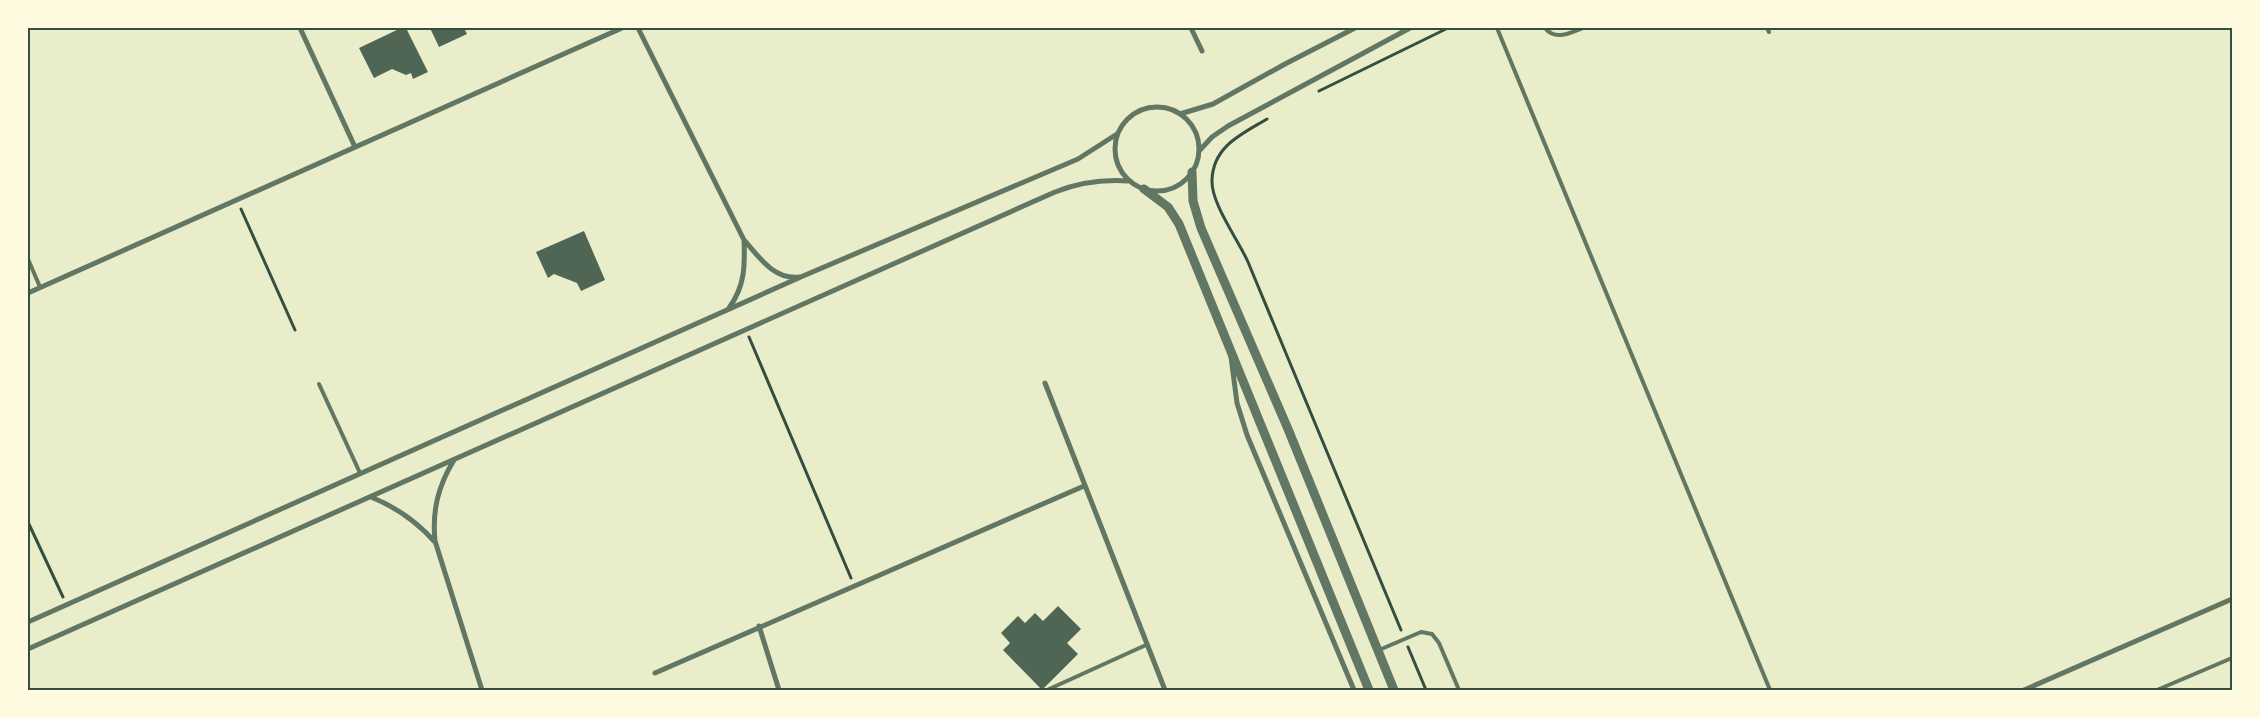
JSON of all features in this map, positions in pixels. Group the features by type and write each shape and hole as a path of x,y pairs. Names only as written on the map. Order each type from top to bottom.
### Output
{"street":[{"path":"300,28 355,147"},
{"path":"28,293 622,28"},
{"path":"638,28 744,240 770,269 786,276 803,276"},
{"path":"1191,28 1202,51"},
{"path":"1180,114 1213,104 1355,28"},
{"path":"1394,690 1288,429 1201,228 1193,201 1192,172 1199,151 1212,137 1228,126 1410,28"},
{"path":"28,622 803,276 1078,158 1117,134 1129,117 1144,109 1160,107 1180,114 1194,130 1199,151"},
{"path":"1117,134 1115,154 1122,174 1129,181 1144,189 1164,204 1179,224 1230,354 1269,442 1369,690"},
{"path":"1144,189 1166,190 1185,180 1192,172"},
{"path":"28,649 372,497 746,328 1069,186 1099,180 1129,181"},
{"path":"727,310 739,292 743,281 744,240"},
{"path":"1230,354 1233,387 1246,435 1354,690"},
{"path":"1045,383 1165,690"},
{"path":"454,460 446,472 436,498 435,541 482,690"},
{"path":"655,673 759,626 1084,486"},
{"path":"372,497 412,519 435,541"},
{"path":"2024,690 2232,599"},
{"path":"759,626 779,690"}],"lane":[{"path":"1497,28 1770,690"},
{"path":"1545,28 1555,35 1563,36 1583,28"},
{"path":"28,260 40,287"},
{"path":"319,384 360,473"},
{"path":"1378,651 1404,638 1427,632 1437,638 1459,690"},
{"path":"1047,690 1146,645"},
{"path":"2157,690 2232,658"}],"path":[{"path":"1314,94 1448,28"},
{"path":"1272,116 1233,138 1222,150 1213,173 1214,197 1247,260 1426,690"},
{"path":"237,199 295,330"},
{"path":"746,328 854,585"},
{"path":"28,522 67,604"}],"building":[{"path":"401,28 406,28 428,72 413,79 411,73 406,75 392,69 374,78 359,48"},
{"path":"430,28 464,28 467,34 439,47"},
{"path":"584,231 605,280 581,291 577,283 554,274 548,278 536,252"},
{"path":"1058,606 1081,629 1067,643 1078,654 1042,690 1003,650 1010,643 1001,633 1018,616 1025,623 1035,613 1043,621"}]}
